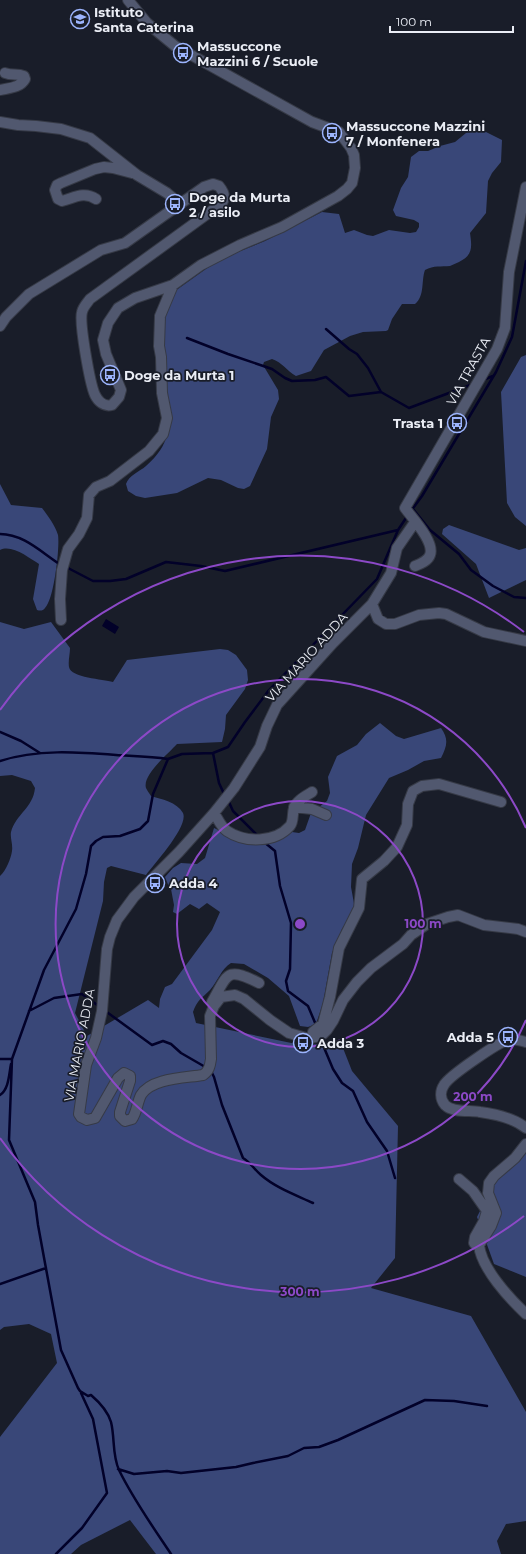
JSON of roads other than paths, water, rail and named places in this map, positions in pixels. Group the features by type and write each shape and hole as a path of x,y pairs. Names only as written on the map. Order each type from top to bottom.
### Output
{"street":[{"path":"0,326 6,317 29,294 101,250 125,243 209,184 218,186 224,194 224,200 220,205 90,300 82,313 82,336 94,391 102,403 109,406 114,404 119,397 121,390 104,346 104,334 112,315 118,308 135,298 173,285 201,265 240,245 282,227 343,192 352,183 354,174 354,154 352,148 339,132 312,122 175,46 147,23 128,0"},
{"path":"0,90 17,86 25,79 24,76 20,74 10,75 6,73"},
{"path":"0,122 61,130 84,136 102,147 137,175 167,193 180,204"},
{"path":"96,199 91,196 82,195 62,201 58,199 55,190 57,185 60,183 99,168 113,168 137,175"},
{"name":"VIA TRASTA","path":"415,522 405,508 497,349 505,328 509,272 526,186"},
{"path":"61,620 60,598 62,570 68,550 79,534 87,518 89,495 96,487 110,481 149,451 163,434 167,418 162,393 162,358 159,346 160,316 173,285"},
{"path":"415,522 429,540 431,554 424,561 415,566"},
{"name":"VIA MARIO ADDA","path":"211,1011 209,1021 211,1064 206,1072 203,1074 166,1081 150,1086 142,1094 132,1119 125,1121 120,1116 120,1112 130,1081 130,1076 124,1073 118,1078 94,1118 88,1120 81,1117 80,1109 86,1065 96,1038 102,1012 107,949 117,920 134,897 179,852 234,788 260,747 267,726 278,705 333,643 372,604 391,573 397,548 415,522"},
{"path":"372,604 378,619 386,624 395,624 420,615 439,613 455,618 480,631 526,641"},
{"path":"300,1037 315,1031 323,1024 330,997 339,948 359,908 362,879 384,861 397,847 407,825 408,804 414,791 422,786 439,784 501,802"},
{"path":"214,813 221,825 227,830 242,837 264,839 271,838 287,829 292,824 294,807 300,800 312,792"},
{"path":"294,807 312,808 326,815"},
{"path":"211,1011 221,998 235,995 244,999 289,1033 300,1037 312,1038 322,1034 333,1021 343,1000 370,968 403,944 410,935 426,924 448,917 458,916 484,925 518,929 526,932"},
{"path":"211,1011 210,1007 224,981 230,975 234,973 244,975 259,983"},
{"path":"526,1042 515,1039 504,1042 452,1075 443,1086 441,1094 446,1105 451,1109 488,1113 505,1118 526,1128"},
{"path":"479,1245 491,1226 496,1213 488,1193 489,1183 494,1176 515,1158 526,1144"},
{"path":"459,1179 462,1183 470,1187 486,1208 487,1214 474,1237 474,1242 479,1245 482,1255 491,1272 514,1304 526,1314"}],"waterway":[{"path":"411,511 422,496 496,372 512,337 526,261"},
{"path":"326,329 357,354 368,368 381,392"},
{"path":"187,338 272,369 292,381 315,380 326,377 349,396 381,392 409,408 473,384"},
{"path":"483,380 493,376"},
{"path":"413,509 430,530 459,554 471,570 493,586 514,597 526,598"},
{"path":"171,1554 150,1523 119,1470 115,1458 113,1434 108,1414 91,1395 88,1396 80,1391 61,1350 35,1202 9,1140 12,1059 44,970 76,909 86,874 91,846 103,837 120,836 140,829 148,821 153,794 168,759 182,754 213,753 228,747 269,690 377,579 398,530 408,515"},
{"path":"66,567 93,581 126,579 166,562 201,566 225,571 398,530"},
{"path":"0,534 17,537 25,541 61,565"},
{"path":"0,732 21,741 40,753"},
{"path":"0,761 14,757 57,752 142,756 168,759"},
{"path":"213,753 219,783 225,796"},
{"path":"228,800 233,811 258,836"},
{"path":"264,842 275,851 280,886 291,923 290,969 286,981 288,991 308,1006 316,1025"},
{"path":"29,1011 54,998 82,994 100,1007"},
{"path":"104,1010 152,1045 163,1041 171,1044 181,1053 207,1068"},
{"path":"320,1038 333,1069 342,1083 353,1091 367,1122 387,1151 395,1178"},
{"path":"0,1059 12,1059"},
{"path":"0,1095 7,1085 11,1064"},
{"path":"211,1071 222,1105 243,1158 273,1184 313,1203"},
{"path":"0,1284 46,1268"},
{"path":"56,1554 82,1528 107,1493 93,1419 81,1393"},
{"path":"118,1469 134,1474 167,1471 181,1473 236,1467 288,1456 304,1448 319,1447 338,1440 425,1400 454,1401 487,1406"}],"place":[{"name":"Istituto Santa Caterina","path":"80,19"},
{"name":"Massuccone Mazzini 6 / Scuole","path":"183,53"},
{"name":"Massuccone Mazzini 7 / Monfenera","path":"332,133"},
{"name":"Doge da Murta 2 / asilo","path":"175,204"},
{"name":"Doge da Murta 1","path":"110,375"},
{"name":"Trasta 1","path":"457,423"},
{"name":"Adda 4","path":"155,883"},
{"name":"Adda 5","path":"508,1037"},
{"name":"Adda 3","path":"303,1043"}]}
